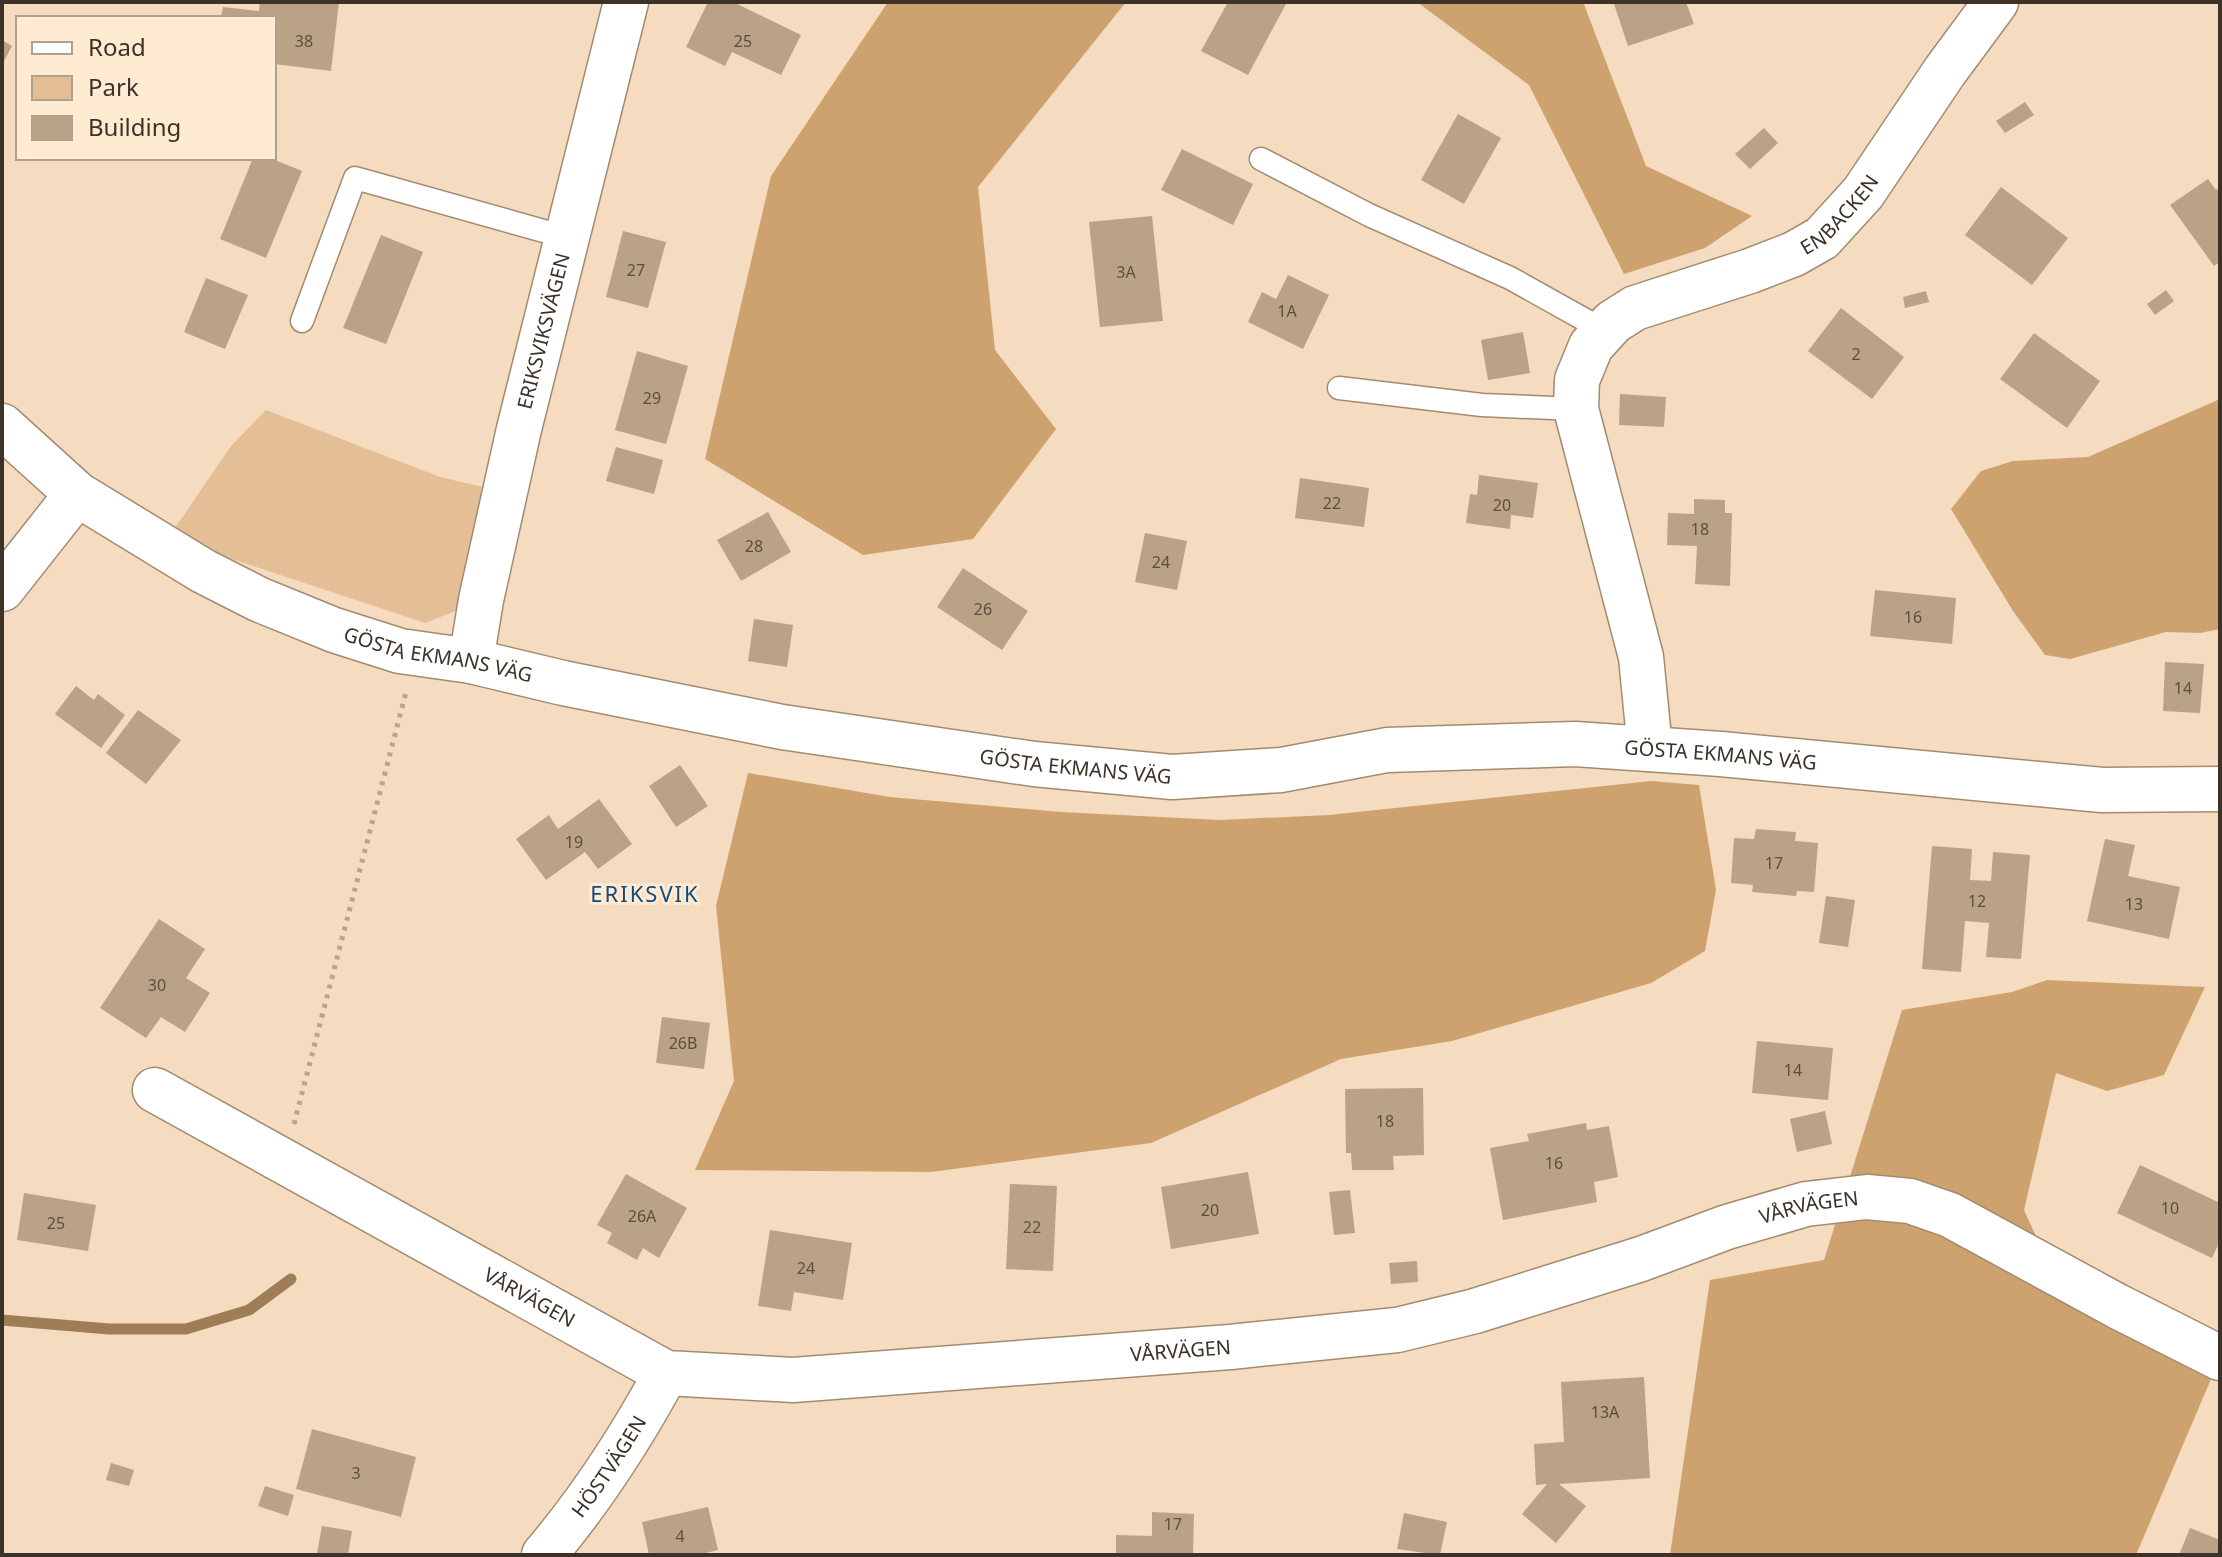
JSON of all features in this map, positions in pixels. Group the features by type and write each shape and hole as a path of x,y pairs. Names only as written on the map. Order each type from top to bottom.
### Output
{"street":[{"name":"ERIKSVIKSVÄGEN","path":"471,661 484,584 565,237 626,2"},
{"name":"ENBACKEN","path":"1650,749 1641,657 1576,409 1577,380 1591,346 1635,308 1750,271 1794,254 1822,238 1863,193 1945,71 1996,2"},
{"name":"GÖSTA EKMANS VÄG","path":"2,426 77,494 203,571 258,599 334,630 400,651 471,661 563,683 782,727 1034,764 1172,777 1281,770 1387,750 1575,744 2102,790 2220,789"},
{"path":"2,589 77,494"},
{"name":"VÅRVÄGEN","path":"155,1090 666,1373 807,1379 1230,1347 1397,1330 1475,1311 1806,1204 1867,1197 1910,1201 1950,1215 2220,1358"},
{"name":"HÖSTVÄGEN","path":"544,1555 572,1522 630,1440 666,1373"}],"lane":[{"path":"1261,159 1369,215 1510,278 1605,331"},
{"path":"302,321 355,178 565,237"},
{"path":"1339,388 1482,405 1576,409"}],"path":[{"path":"285,1160 416,653"}],"green space":[{"path":"266,410 440,477 491,489 458,610 425,623 223,556 175,528 231,446"}],"shaded area":[{"path":"888,2 1126,2 978,187 995,350 1056,429 973,539 863,555 705,459 771,176"},
{"path":"1417,2 1583,2 1646,166 1752,216 1705,248 1624,274 1529,85"},
{"path":"2220,399 2220,629 2200,633 2166,632 2070,659 2045,655 2013,611 1951,509 1981,471 2013,461 2088,457"},
{"path":"748,773 890,797 1061,812 1220,820 1329,815 1651,781 1699,785 1716,890 1705,951 1651,983 1452,1041 1341,1059 1151,1143 931,1172 695,1170 734,1081 716,906"},
{"path":"2047,980 2205,987 2164,1075 2107,1091 2056,1073 2024,1210 2062,1293 2214,1372 2136,1555 1670,1555 1710,1280 1824,1260 1902,1010 2012,992"}],"building":[{"path":"260,2 339,2 331,71 276,64 276,16 221,16 223,7 259,11"},
{"path":"708,2 733,2 801,35 781,75 732,52 725,66 686,47"},
{"path":"1228,2 1287,2 1248,75 1201,51"},
{"path":"1686,2 1694,24 1628,46 1614,4"},
{"path":"2,40 12,46 2,65"},
{"path":"2025,102 2034,115 2005,133 1996,121"},
{"path":"1458,114 1501,138 1464,204 1421,180"},
{"path":"1764,128 1778,143 1750,169 1735,154"},
{"path":"1182,149 1253,184 1233,225 1161,190"},
{"path":"252,160 275,160 302,171 266,258 220,239"},
{"path":"2208,179 2216,190 2220,187 2220,262 2214,266 2170,205"},
{"path":"2001,187 2068,238 2032,285 1965,235"},
{"path":"1152,216 1163,321 1100,327 1089,222"},
{"path":"623,231 666,242 648,308 606,297"},
{"path":"381,235 423,252 386,344 343,328"},
{"path":"1288,275 1329,295 1303,349 1248,322 1262,292 1276,299"},
{"path":"206,278 248,295 225,349 184,332"},
{"path":"2166,290 2174,301 2155,315 2147,304"},
{"path":"1926,291 1929,302 1905,308 1903,297"},
{"path":"1841,308 1904,357 1872,399 1808,351"},
{"path":"1523,332 1530,373 1488,380 1481,340"},
{"path":"2034,333 2100,381 2067,428 2000,379"},
{"path":"637,351 688,366 666,444 615,430"},
{"path":"1620,394 1666,397 1664,427 1619,425"},
{"path":"616,447 663,460 654,494 606,481"},
{"path":"1479,475 1538,483 1533,518 1511,515 1510,529 1466,523 1470,494 1477,495"},
{"path":"1300,478 1369,488 1364,527 1295,518"},
{"path":"1694,499 1725,500 1725,513 1732,513 1730,586 1695,584 1697,546 1667,545 1668,513 1694,514"},
{"path":"768,512 791,552 741,581 717,540"},
{"path":"1145,533 1187,541 1177,590 1135,582"},
{"path":"963,568 1028,611 1002,650 937,607"},
{"path":"1875,590 1956,598 1952,644 1870,636"},
{"path":"754,619 793,625 787,667 748,661"},
{"path":"2165,662 2204,664 2200,713 2163,711"},
{"path":"76,686 94,700 98,694 125,715 101,748 55,714"},
{"path":"138,710 181,740 146,784 106,753"},
{"path":"680,765 708,806 676,827 649,786"},
{"path":"599,799 632,844 598,869 585,852 546,880 516,839 549,815 558,829"},
{"path":"1756,829 1796,832 1795,841 1818,843 1814,892 1797,891 1796,896 1752,892 1753,885 1731,883 1734,838 1754,839"},
{"path":"2105,839 2135,845 2128,876 2180,887 2169,939 2087,921"},
{"path":"1932,846 1972,849 1970,880 1991,881 1993,852 2030,855 2021,959 1986,957 1989,923 1965,921 1961,972 1922,969"},
{"path":"1826,896 1855,900 1848,947 1819,943"},
{"path":"159,919 205,949 186,978 210,993 185,1032 161,1017 146,1038 100,1008"},
{"path":"662,1017 710,1023 704,1069 656,1063"},
{"path":"1757,1041 1833,1048 1828,1100 1752,1093"},
{"path":"1423,1088 1424,1155 1393,1156 1394,1170 1352,1170 1351,1153 1346,1153 1345,1089"},
{"path":"1825,1111 1832,1144 1797,1152 1790,1119"},
{"path":"1586,1123 1587,1130 1609,1126 1618,1177 1594,1182 1597,1202 1503,1220 1490,1148 1529,1141 1527,1134"},
{"path":"2140,1165 2220,1203 2220,1241 2212,1258 2117,1213"},
{"path":"1248,1172 1259,1234 1171,1249 1161,1187"},
{"path":"626,1174 687,1208 659,1258 643,1248 637,1260 607,1243 612,1233 597,1225"},
{"path":"1010,1184 1057,1186 1053,1271 1006,1269"},
{"path":"1350,1190 1355,1233 1334,1235 1329,1192"},
{"path":"24,1193 96,1205 88,1251 17,1240"},
{"path":"770,1230 852,1243 843,1300 794,1292 791,1311 758,1306"},
{"path":"1417,1261 1418,1282 1391,1284 1389,1263"},
{"path":"1644,1377 1650,1478 1559,1484 1586,1506 1556,1543 1522,1514 1547,1484 1536,1485 1534,1444 1564,1442 1561,1382"},
{"path":"312,1429 416,1457 401,1517 296,1489"},
{"path":"111,1463 134,1470 129,1486 106,1480"},
{"path":"265,1486 294,1495 288,1516 258,1506"},
{"path":"708,1507 718,1550 697,1555 649,1555 642,1522"},
{"path":"1152,1512 1194,1514 1193,1555 1116,1555 1116,1535 1152,1536"},
{"path":"1404,1513 1447,1522 1440,1555 1397,1549"},
{"path":"322,1526 352,1531 348,1555 317,1553"},
{"path":"2190,1528 2220,1540 2220,1555 2179,1555"}],"waterway":[{"path":"2,1320 109,1329 186,1329 249,1310 291,1279"}],"district":[{"name":"ERIKSVIK","path":"645,894"}]}
